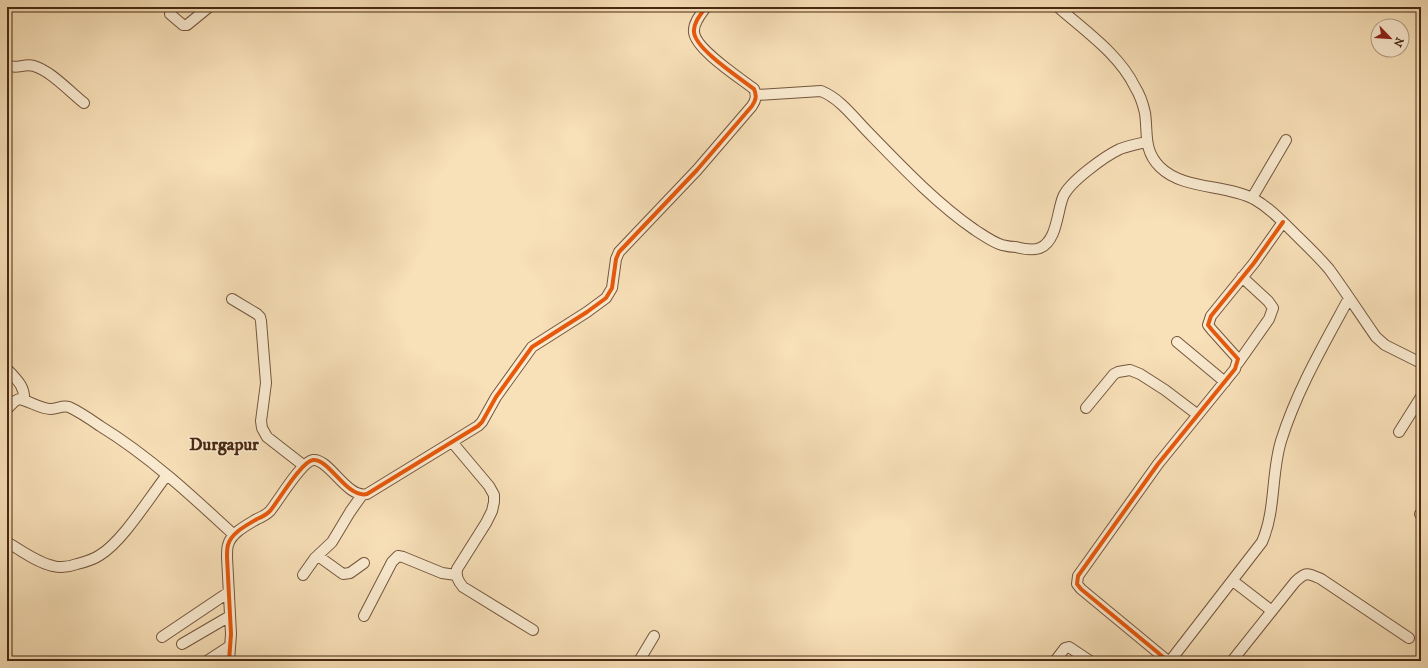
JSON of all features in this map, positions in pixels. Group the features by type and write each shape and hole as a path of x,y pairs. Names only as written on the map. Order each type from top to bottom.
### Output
{"street":[{"path":"170,14 183,25 186,25 209,7"},
{"path":"229,661 230,616 227,545 234,535 270,511 304,465 312,460 317,460 323,464 352,491 362,495 367,494 482,422 500,391 532,347 606,298 612,288 616,259 619,252 697,170 756,101 757,95 754,89 704,50 695,38 695,24 706,7"},
{"path":"1058,7 1107,50 1128,74 1143,105 1145,114 1146,142 1159,166 1175,177 1234,192 1252,198 1266,206 1328,269 1376,336 1385,345 1421,363"},
{"path":"7,65 13,68 32,65 45,70 84,103"},
{"path":"757,95 821,91 829,94 849,112 903,168 964,222 981,234 1002,245 1032,250 1040,248 1049,240 1063,197 1073,183 1110,155 1121,149 1146,142"},
{"path":"1252,198 1286,140"},
{"path":"1238,363 1236,355 1212,330 1208,324 1209,320 1283,222"},
{"path":"1242,277 1272,305 1272,311 1269,319 1235,369 1153,470 1082,569 1077,580 1081,589 1169,661 1233,581 1266,535 1276,461 1288,421 1300,392 1348,298"},
{"path":"232,299 257,314 261,321 266,383 261,421 262,428 267,437 304,465"},
{"path":"1177,342 1225,382"},
{"path":"7,370 19,382 24,394 24,400"},
{"path":"1086,408 1114,374 1130,370 1140,374 1198,415"},
{"path":"1399,432 1421,397"},
{"path":"7,409 19,399 48,409 64,406 76,411 116,436 166,475 190,494 234,535"},
{"path":"452,442 489,486 494,495 492,511 461,562 456,575 458,581 463,587 533,630"},
{"path":"7,542 51,566 70,566 100,556 115,543 166,475"},
{"path":"303,575 318,556 332,542 362,495"},
{"path":"318,556 343,574 350,573 364,563"},
{"path":"364,616 392,562 398,556 442,573 456,575"},
{"path":"1232,661 1295,582 1302,574 1307,573 1321,579 1408,638"},
{"path":"1233,581 1272,611"},
{"path":"162,637 229,592"},
{"path":"182,644 230,616"},
{"path":"639,661 654,636"},
{"path":"207,661 230,646"},
{"path":"1055,661 1065,648 1069,647 1090,661"}],"cycle path":[{"path":"229,661 231,634 227,552 228,545 232,537 244,527 270,511 296,474 308,462 313,460 319,461 352,491 360,494 367,494 478,426 482,422 496,397 532,347 606,298 612,288 616,259 619,252 697,170 752,106 756,98 754,89 719,63 702,47 696,39 694,32 695,25 706,7"},
{"path":"1168,661 1081,589 1077,584 1078,576 1158,464 1235,369 1238,359 1208,325 1211,316 1254,263 1283,222"}],"district":[{"name":"Durgapur","path":"224,445"}]}
